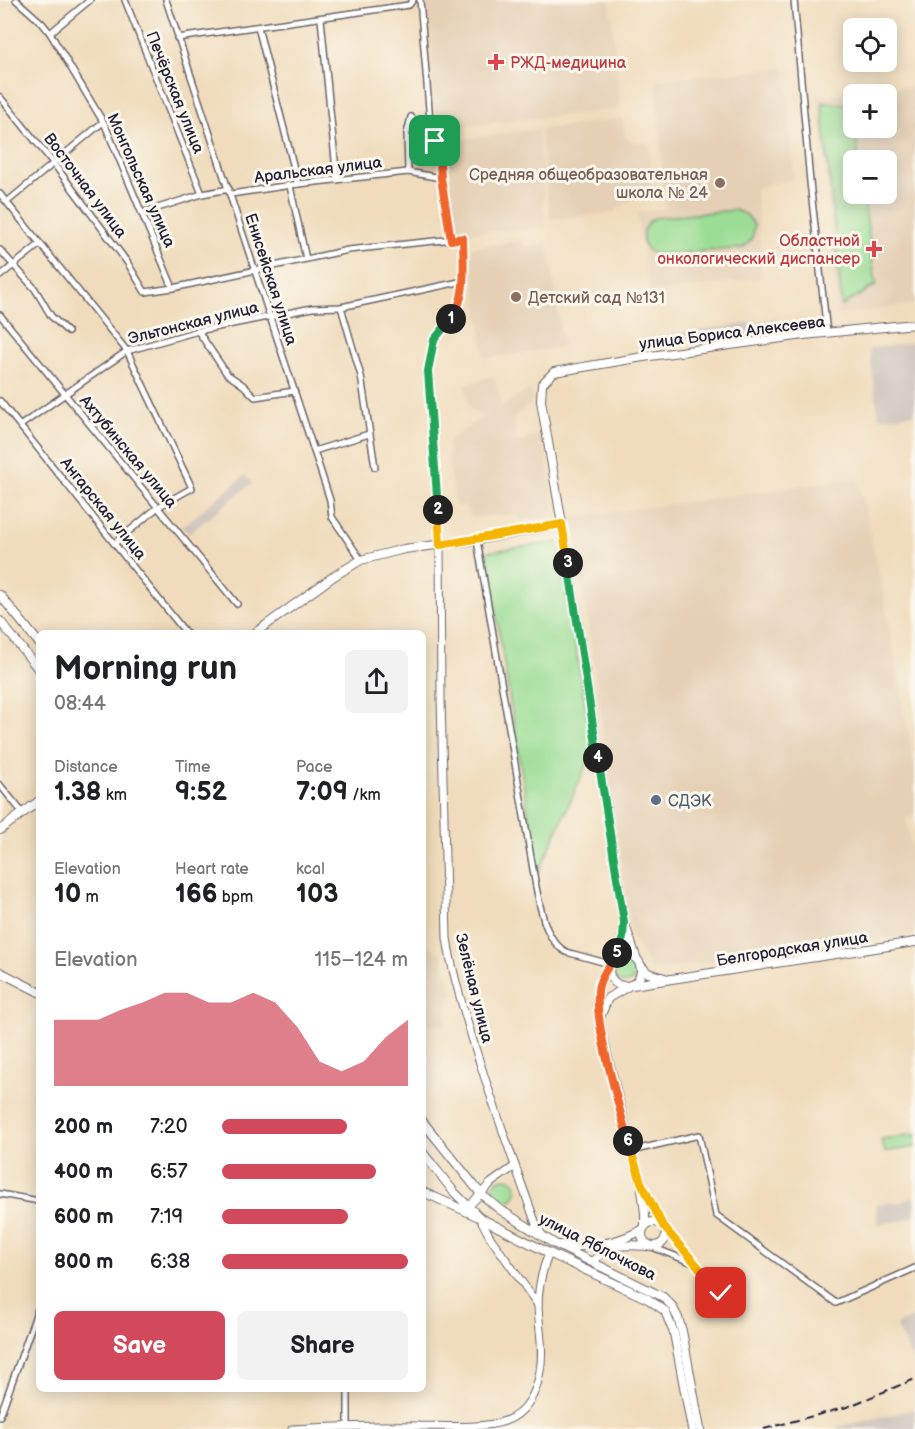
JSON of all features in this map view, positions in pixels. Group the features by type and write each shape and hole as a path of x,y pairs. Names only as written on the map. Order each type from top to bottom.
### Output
{"main road":[{"name":"улица Бориса Алексеева","path":"562,524 541,401 542,384 554,372 784,337 915,324"},
{"path":"259,630 334,576 361,560 404,549 477,540 562,524 624,922 639,962 639,978 630,986 608,998 599,1021"},
{"path":"0,595 36,639"},
{"path":"0,621 36,666"},
{"path":"0,830 36,803"},
{"path":"624,922 623,938 602,978 598,991 599,1021 631,1151 641,1182 645,1204 643,1241 651,1246"},
{"name":"Белгородская улица","path":"630,986 915,942"},
{"path":"630,986 620,986 613,982 609,975 611,963 621,954 628,954 639,962"},
{"name":"Белгородская улица","path":"639,962 651,975 673,979"},
{"path":"0,972 36,990"},
{"name":"улица Яблочкова","path":"426,1126 481,1194 499,1209 543,1238 653,1291 672,1306 682,1331 700,1429"},
{"name":"улица Яблочкова","path":"426,1157 480,1218 648,1299 665,1311 674,1333 692,1429"},
{"path":"592,1262 606,1250 620,1245 659,1246 664,1241 666,1235 664,1227 641,1182"},
{"path":"426,1193 480,1218"},
{"path":"555,1244 587,1247 620,1240 654,1222 664,1227"},
{"path":"604,1268 606,1250"}],"street":[{"name":"Монгольская улица","path":"16,0 50,33 104,122 173,288"},
{"path":"50,33 90,0"},
{"name":"Печёрская улица","path":"125,0 202,194"},
{"name":"Енисейская улица","path":"166,0 315,451 330,500 332,517 361,560"},
{"path":"177,38 409,5 413,0"},
{"path":"173,288 348,250 451,240 441,178 439,149 431,133 420,0"},
{"path":"794,0 810,182 827,333"},
{"path":"321,19 337,180"},
{"path":"258,27 298,184"},
{"name":"Восточная улица","path":"0,97 54,164 127,262 145,292 173,288"},
{"path":"431,133 411,117 407,134 408,172 441,178"},
{"path":"7,202 104,122"},
{"name":"Аральская улица","path":"142,213 202,194 408,172"},
{"path":"290,186 306,259"},
{"path":"0,194 127,351 192,488 158,507 115,543"},
{"name":"Зелёная улица","path":"451,240 463,238 464,281 457,311 434,340 428,371 440,545 446,926 450,960 484,1077 543,1238"},
{"path":"0,276 40,244"},
{"path":"0,250 35,290 51,316 68,332"},
{"name":"Эльтонская улица","path":"21,425 127,351 198,331 312,308 341,307 464,281"},
{"path":"341,307 361,376 375,467"},
{"name":"Ахтубинская улица","path":"0,315 237,604"},
{"path":"198,331 227,374 255,397 294,392"},
{"name":"Ангарская улица","path":"0,401 184,630"},
{"path":"315,451 369,434"},
{"path":"477,540 536,887 544,921 554,942 566,952 611,963"},
{"path":"0,785 22,812"},
{"path":"631,1151 699,1135 716,1215 836,1303 915,1268"},
{"path":"468,1207 497,1178 515,1166"},
{"path":"0,1194 36,1200"},
{"path":"480,1218 490,1237 538,1305"},
{"path":"664,1227 719,1289 723,1310"},
{"path":"651,1246 695,1264"},
{"path":"292,1429 348,1426 475,1426 505,1421 520,1412 534,1396 541,1370 539,1286 549,1253"},
{"path":"0,1416 36,1314"},
{"path":"348,1392 348,1426"}],"shaded area":[{"path":"426,0 610,0 620,109 437,129"},
{"name":"Средняя общеобразовательная школа № 24","path":"785,68 794,178 756,188 762,278 649,293 637,213 666,208 656,80"},
{"name":"Областной онкологический диспансер","path":"897,87 915,87 915,304 838,315 818,97 843,94 843,138 897,138"},
{"path":"623,118 625,136 630,141 647,143 650,146 650,189 612,213 550,219 540,130"},
{"path":"538,129 546,228 455,233 444,142"},
{"name":"Детский сад №131","path":"523,240 525,247 548,244 563,347 485,359 470,248"},
{"path":"776,319 777,330 657,347 656,337"},
{"path":"915,342 915,414 879,418 869,349"},
{"path":"493,376 502,403 492,411 529,390 534,400 514,417 517,441 526,441 526,436 539,436 546,455 553,506 548,517 522,521 516,515 472,517 464,505 456,507 448,464 448,441 484,416 480,416 469,408 465,384"},
{"path":"245,475 252,483 189,534 182,527"},
{"path":"858,478 879,572 915,769 915,816 906,818 915,868 915,934 651,970 632,937 573,518"},
{"path":"429,944 436,952 440,951 454,995 448,998 446,1025 426,1024 426,946"},
{"path":"915,1196 915,1216 878,1224 876,1204 901,1202"},
{"path":"915,1317 915,1364 896,1325"},
{"path":"915,1409 915,1429 829,1429"}],"green space":[{"path":"822,103 843,104 843,138 856,138 858,150 843,150 843,204 864,204 876,285 842,306"},
{"path":"735,210 747,215 754,225 752,239 743,248 658,255 651,253 644,244 645,227 654,218"},
{"path":"558,542 593,750 538,874 486,552"},
{"path":"625,959 633,963 637,971 633,979 625,983 617,979 613,971 617,963"},
{"path":"915,1134 915,1147 885,1152 881,1139"},
{"path":"505,1178 513,1182 517,1190 513,1198 505,1202 497,1198 493,1190 497,1182"}],"railway":[{"path":"764,1429 847,1407 915,1379"}],"place":[{"name":"РЖД-медицина","path":"496,62"},
{"name":"Средняя общеобразовательная школа № 24","path":"720,183"},
{"name":"Областной онкологический диспансер","path":"874,249"},
{"name":"Детский сад №131","path":"516,297"},
{"name":"СДЭК","path":"656,800"}],"route":[{"path":"435,141 439,149 441,178 451,240 463,238 464,281 457,311 434,340 428,371 440,545 562,524 624,922 621,943 599,985 597,997 599,1021 631,1151 641,1182 663,1226 721,1293"}]}
